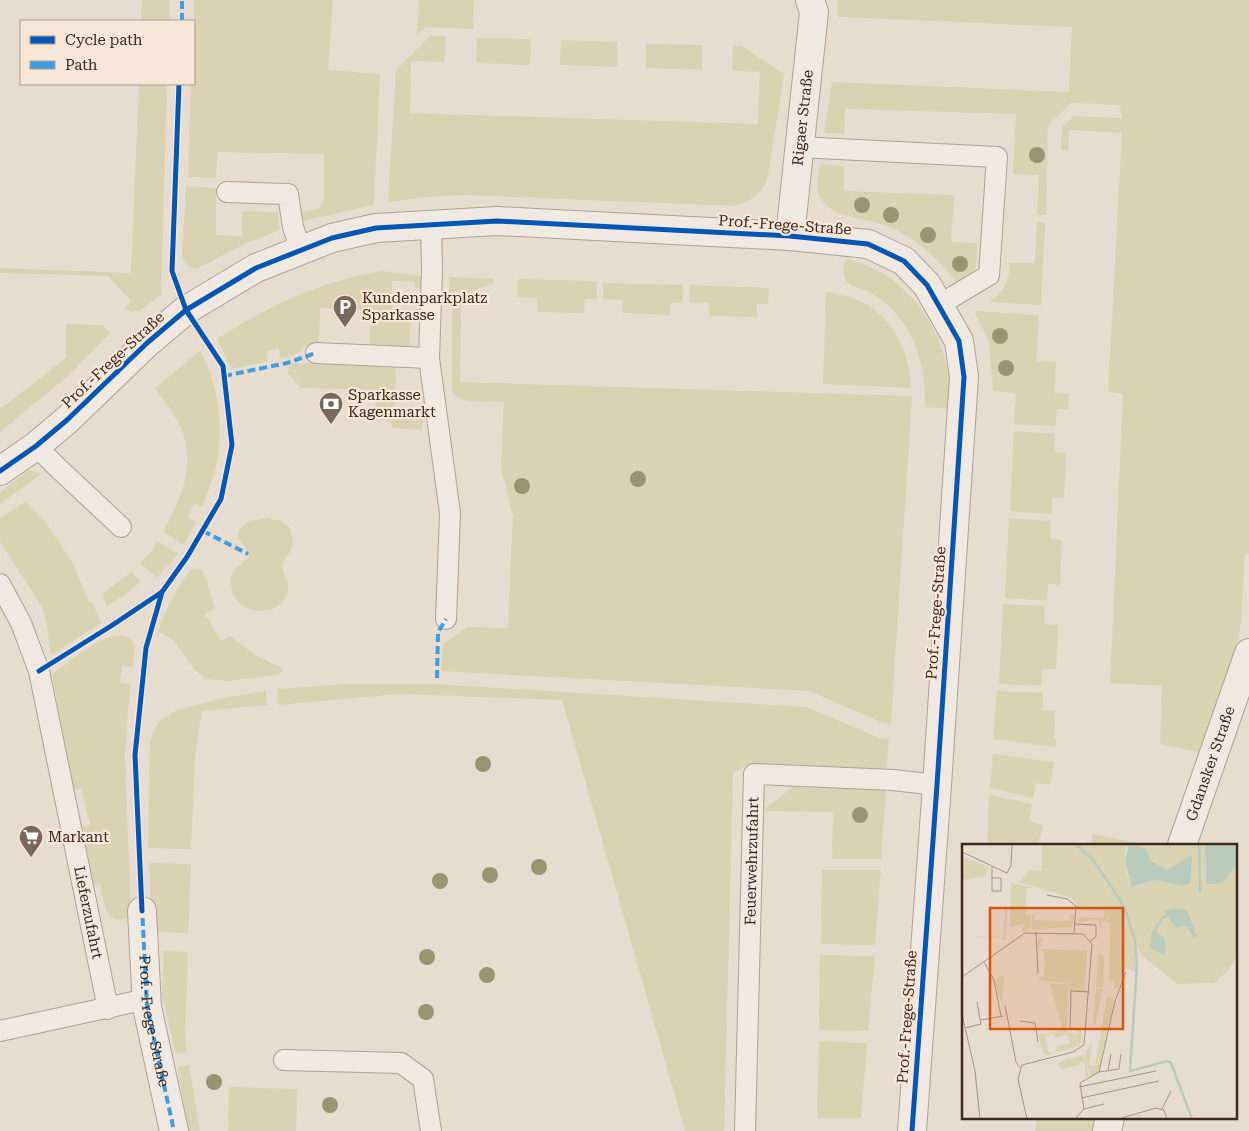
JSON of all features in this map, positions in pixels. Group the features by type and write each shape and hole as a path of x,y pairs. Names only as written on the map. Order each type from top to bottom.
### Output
{"street":[{"name":"Rigaer Straße","path":"790,236 814,12 810,0"},
{"name":"Prof.-Frege-Straße","path":"0,471 36,446 67,420 146,343 186,310 256,268 332,238 376,228 497,221 790,236 868,244 904,261 927,285 959,341 964,377 912,1131"},
{"name":"Gdansker Straße","path":"1182,844 1249,653"},
{"name":"Prof.-Frege-Straße","path":"142,911 146,999 174,1131"},
{"path":"1107,1131 1110,1118"}],"lane":[{"path":"800,148 996,157 989,274 939,306"},
{"path":"227,192 288,194 293,227 301,250"},
{"path":"431,224 432,269 429,358 450,513 446,619"},
{"path":"316,353 429,358"},
{"path":"36,446 121,527"},
{"name":"Lieferzufahrt","path":"0,584 22,623 39,671 108,1009"},
{"name":"Feuerwehrzufahrt","path":"745,1131 754,774 893,780 937,785"},
{"path":"0,1031 108,1009 146,999"},
{"path":"284,1060 401,1063 423,1079 431,1131"}],"shaded area":[{"path":"142,0 169,0 169,20 141,20"},
{"path":"194,0 333,0 328,70 380,74 374,205 303,221 302,212 319,208 324,202 324,154 217,152 216,178 188,177 191,85 195,85"},
{"path":"419,0 474,0 473,29 426,27 417,35"},
{"path":"837,0 1249,0 1249,554 1245,553 1241,621 1231,680 1208,754 1160,744 1162,686 1110,683 1123,394 1108,392 1122,133 1069,130 1068,151 1061,150 1062,127 1074,116 1122,118 1119,105 1071,103 1048,125 1046,215 1037,215 1039,175 1013,174 1016,114 845,109 844,134 824,133 832,82 1069,92 1072,27 838,17"},
{"path":"430,36 446,36 444,62 411,61 410,113 758,124 760,72 732,71 733,45 742,46 784,74 767,182 753,198 734,206 465,195 426,197 388,202 396,70"},
{"path":"477,38 531,39 530,65 476,63"},
{"path":"561,40 617,42 617,67 560,65"},
{"path":"646,44 702,45 702,70 646,68"},
{"path":"139,85 167,85 161,295 141,310 130,312 125,308 131,301 108,276 0,273 0,268 131,273"},
{"path":"820,164 844,166 844,191 954,195 951,242 977,243 976,263 973,271 958,284 929,253 903,234 884,225 850,217 830,208 822,201 818,191 817,181"},
{"path":"186,186 216,188 216,235 242,236 242,211 277,212 280,230 245,244 196,269 191,267 185,263 182,255"},
{"path":"1037,222 1045,223 1041,305 989,302 999,294 1005,285 1009,275 1010,263 1035,263"},
{"path":"847,258 879,271 893,281 918,304 928,318 936,333 946,365 949,385 948,409 925,407 921,362 910,335 903,322 882,300 848,283 843,271"},
{"path":"383,271 421,276 422,288 415,288 415,282 392,281 392,309 411,309 409,350 370,348 370,310 320,308 319,346 305,346 294,355 280,358 279,348 266,351 268,361 231,369 217,339 276,305 297,296 339,281"},
{"path":"449,277 493,279 493,284 479,288 471,293 461,307 460,382 912,396 891,724 883,723 809,691 441,671 443,644 467,627 508,628 513,516 501,469 504,402 469,401 456,396 452,392 452,300 449,299"},
{"path":"518,279 597,281 597,299 585,299 584,313 537,312 537,298 517,297"},
{"path":"603,283 683,285 683,303 670,303 670,315 622,313 623,300 603,299"},
{"path":"690,285 769,288 768,304 757,304 757,317 709,316 709,303 689,302"},
{"path":"826,292 847,296 860,301 882,316 898,337 903,349 910,375 911,388 823,384"},
{"path":"976,311 1039,315 1036,361 1056,362 1055,393 1069,394 1068,409 1057,409 1055,426 1014,424 1016,393 993,391 989,342 975,313"},
{"path":"66,324 103,325 110,333 69,375 0,432 0,407 3,407 66,358"},
{"path":"200,351 207,364 216,395 220,427 219,443 214,474 202,507 194,503 188,518 197,522 183,545 163,531 176,506 185,479 187,452 185,438 171,410 155,388"},
{"path":"293,363 396,365 395,416 423,417 422,430 392,428 391,421 375,420 376,390 301,388 288,374 288,367"},
{"path":"1014,431 1055,434 1055,452 1066,453 1064,498 1052,497 1052,514 1010,511"},
{"path":"29,470 41,474 0,504 0,492"},
{"path":"25,502 47,524 73,564 89,602 93,603 101,623 51,655 46,619 41,605 0,542 0,518"},
{"path":"267,518 281,521 290,528 292,547 282,567 288,584 288,590 284,600 277,607 258,611 240,603 234,595 231,579 234,570 249,557 246,548 238,538 239,530 249,521"},
{"path":"1009,518 1051,521 1050,539 1062,540 1060,585 1048,584 1047,601 1005,598"},
{"path":"157,541 178,554 157,578 140,563 151,552"},
{"path":"200,569 204,573 215,609 205,614 221,641 230,636 255,655 282,668 278,675 228,681 206,679 194,669 173,640 158,631 172,599 190,570"},
{"path":"131,572 141,581 125,595 107,606 102,594"},
{"path":"1003,604 1045,606 1044,624 1058,625 1056,669 1042,670 1041,686 999,684"},
{"path":"120,635 131,639 134,646 132,667 122,666 120,682 130,684 125,758 131,918 122,920 116,919 107,911 102,898 100,883 93,885 81,827 90,825 81,788 72,790 52,674 93,645 102,640"},
{"path":"346,684 434,684 806,707 880,738 889,739 886,772 747,765 733,774 724,1131 685,1131 562,700 399,694 278,705 277,689"},
{"path":"266,691 267,705 202,711 195,758 191,849 148,848 150,741 158,722 177,710 223,698"},
{"path":"997,691 1043,693 1042,710 1055,711 1054,739 1056,739 1056,747 993,739"},
{"path":"993,754 1054,762 1050,785 1036,783 1033,798 990,788"},
{"path":"793,787 886,789 881,859 832,859 833,812 762,811"},
{"path":"989,795 1032,804 1030,821 1043,825 1038,844 987,844"},
{"path":"1093,834 1142,844 1091,844"},
{"path":"149,863 191,864 188,933 152,932"},
{"path":"822,870 881,870 875,945 821,944"},
{"path":"164,951 188,952 185,1035 187,1052 176,1054 162,995"},
{"path":"820,955 875,956 868,1031 819,1030"},
{"path":"819,1041 867,1043 861,1118 817,1118"},
{"path":"189,1065 200,1131 188,1131 178,1067"},
{"path":"229,1087 297,1089 296,1131 228,1131"},
{"path":"1037,1118 1102,1118 1099,1131 1035,1131"}],"marked path":[{"path":"182,0 182,20"},
{"path":"224,376 287,363 316,353"},
{"path":"203,531 248,554"},
{"path":"437,678 438,632 446,619"},
{"path":"142,906 147,1007 174,1131"}],"cycle path":[{"path":"39,671 162,592 187,557 221,499 232,445 223,366 186,310 172,271 179,85"},
{"path":"0,471 36,446 67,420 147,343 186,310 256,268 332,238 376,228 497,221 790,236 868,244 904,261 927,285 959,341 964,377 912,1131"},
{"path":"142,911 135,755 146,648 162,592"}],"place":[{"name":"Kundenparkplatz Sparkasse","path":"345,328"},
{"name":"Sparkasse Kagenmarkt","path":"331,425"},
{"name":"Markant","path":"31,858"}]}
